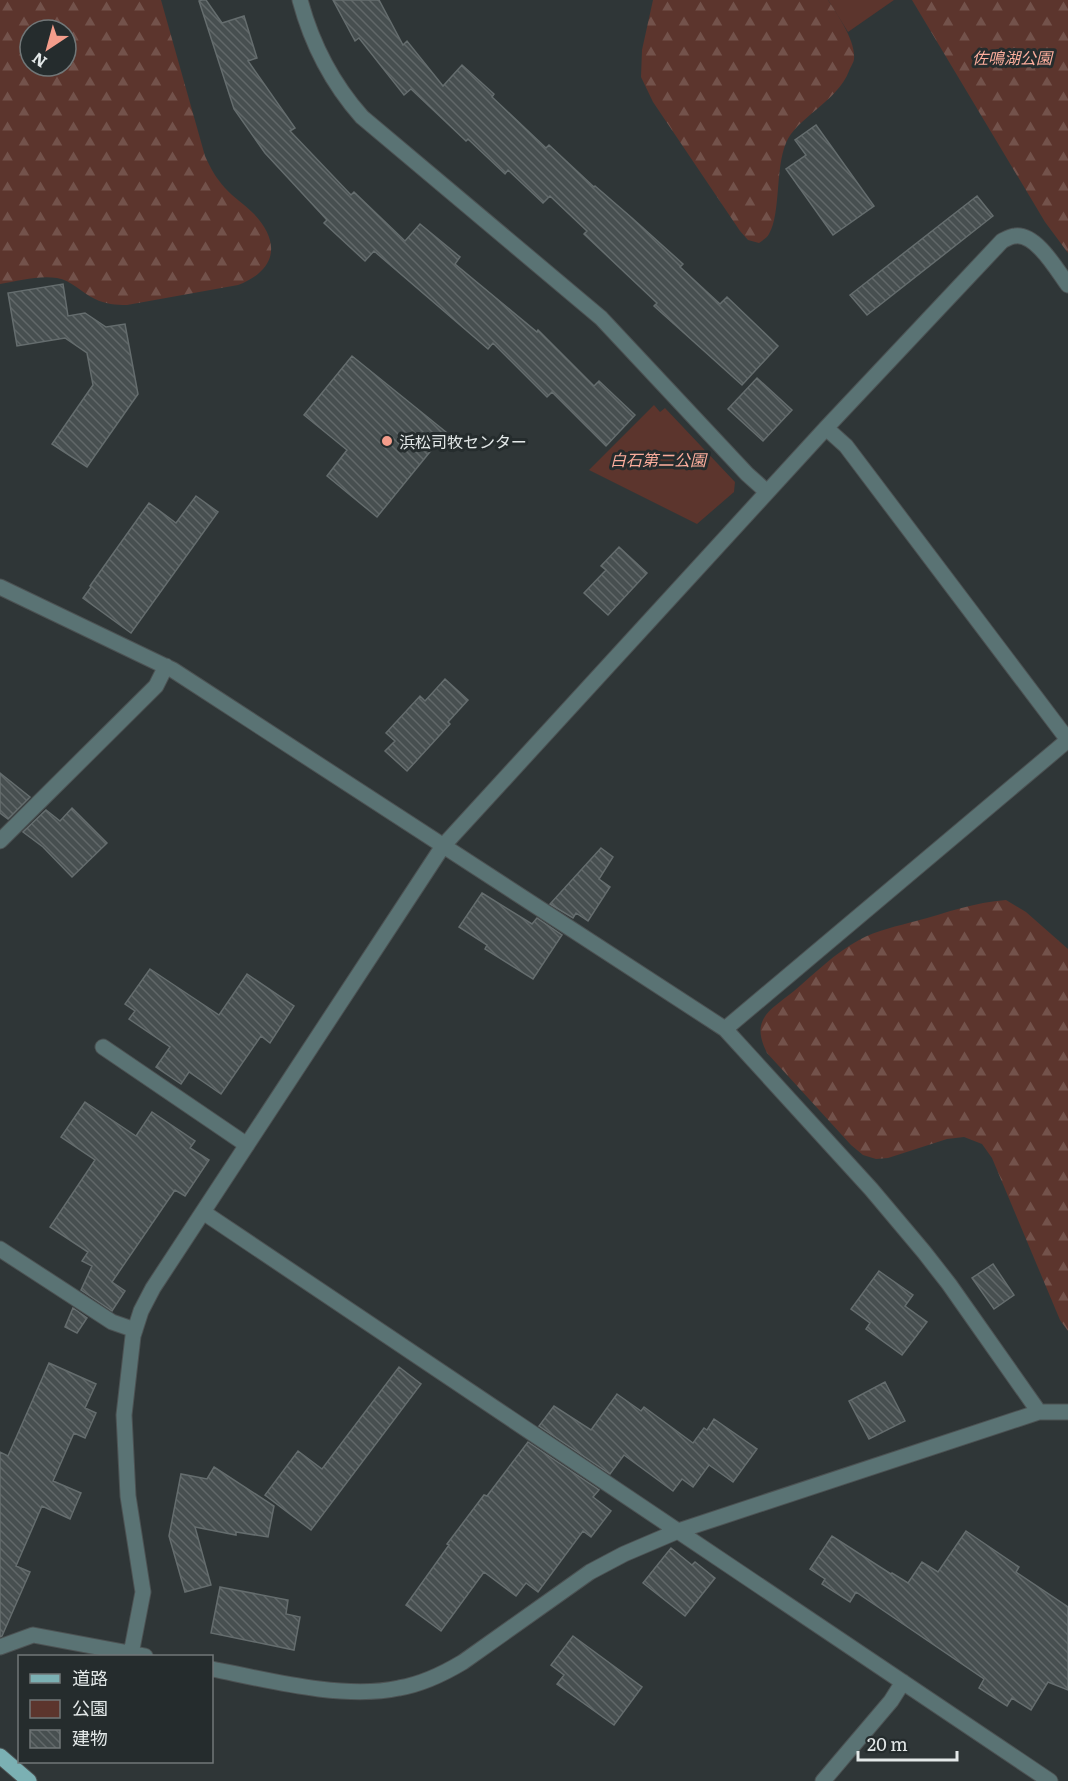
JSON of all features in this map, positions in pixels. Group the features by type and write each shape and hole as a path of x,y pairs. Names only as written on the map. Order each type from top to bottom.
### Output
{"main road":[{"path":"0,1756 29,1781"}],"street":[{"path":"300,0 319,56 341,91 362,117 601,318 747,474 767,492"},
{"path":"0,1647 33,1635 138,1655 143,1592 128,1496 124,1415 127,1375 135,1330 141,1311 153,1288 202,1212 442,846 826,428 1002,241 1014,236 1028,237 1038,246 1068,285"},
{"path":"725,1029 1068,740 846,446 826,428"},
{"path":"0,587 166,666 725,1029 924,1251 1038,1412"},
{"path":"0,841 156,686 166,666"},
{"path":"104,1047 247,1145"},
{"path":"202,1212 1050,1781"},
{"path":"0,1249 112,1322 135,1330"},
{"path":"213,1669 274,1681 354,1692 376,1692 422,1682 463,1662 590,1572 624,1554 678,1531 1038,1412 1068,1412"},
{"path":"823,1781 891,1701 903,1682"}],"green space":[{"path":"0,0 161,0 205,156 222,184 253,213 268,234 271,254 267,263 261,272 238,285 127,305 99,301 67,281 57,278 36,278 0,284"},
{"path":"653,0 828,0 849,36 854,59 843,82 836,92 798,126 786,143 780,165 773,225 765,239 759,243 748,240 740,231 653,102 641,77 642,50"},
{"path":"828,0 894,0 848,32"},
{"name":"佐鳴湖公園","path":"912,0 1068,0 1068,253 1045,222"},
{"name":"白石第二公園","path":"654,405 660,412 665,408 735,482 734,492 697,524 589,470"},
{"path":"1006,900 1026,912 1068,949 1068,1331 1060,1320 992,1158 982,1144 964,1137 947,1139 888,1158 876,1159 863,1155 851,1145 767,1053 762,1041 761,1024 770,1010 850,945 888,929 961,908"}],"building":[{"path":"206,0 222,23 244,16 257,58 248,61 295,128 290,131 351,195 354,192 405,241 420,224 460,257 455,264 537,332 538,330 594,386 599,381 635,415 606,446 552,392 547,397 493,343 488,349 374,251 365,261 324,223 327,220 265,153 234,109 199,1"},
{"path":"333,0 379,0 403,45 407,41 443,86 462,65 494,94 492,97 546,148 549,145 683,264 680,267 720,304 727,297 778,346 742,385 654,306 657,303 584,234 587,231 550,196 543,203 508,170 505,174 468,139 466,141 411,89 404,95 359,38 355,41"},
{"path":"816,125 874,206 833,235 786,169 806,155 795,140"},
{"path":"977,196 993,216 867,315 850,295"},
{"path":"63,284 68,316 85,313 106,327 125,324 138,394 87,467 52,444 93,385 87,353 65,338 17,346 8,293"},
{"name":"浜松司牧センター","path":"352,356 446,432 377,517 327,476 347,450 304,415"},
{"path":"757,378 792,410 763,441 728,409"},
{"path":"196,496 218,512 131,633 83,598 149,503 176,523"},
{"path":"619,547 647,573 608,615 584,593 606,570 601,566"},
{"path":"445,679 468,700 448,722 450,724 407,771 385,751 395,741 386,733 420,696 425,701"},
{"path":"0,773 30,797 8,819 0,813"},
{"path":"72,808 107,843 72,877 43,847 23,832 46,810 60,821"},
{"path":"601,848 613,857 599,879 610,887 588,921 576,913 573,918 550,904"},
{"path":"482,893 532,924 537,918 562,935 533,979 485,949 487,945 459,927"},
{"path":"150,969 219,1015 247,974 294,1006 270,1043 261,1036 221,1094 189,1072 181,1084 156,1067 170,1047 129,1019 135,1011 125,1004"},
{"path":"85,1102 136,1136 152,1112 195,1141 190,1148 209,1160 185,1196 175,1190 112,1282 125,1291 112,1311 81,1290 92,1266 82,1261 88,1252 50,1227 95,1160 61,1137"},
{"path":"993,1264 1014,1295 994,1309 972,1278"},
{"path":"879,1271 913,1295 905,1306 927,1322 902,1355 866,1329 870,1323 851,1309"},
{"path":"73,1308 87,1318 77,1333 65,1327"},
{"path":"49,1363 96,1384 85,1408 96,1413 85,1438 74,1433 53,1481 81,1493 70,1519 42,1506 16,1566 30,1572 0,1637 0,1452 8,1456"},
{"path":"399,1367 421,1384 311,1530 265,1495 298,1451 322,1469"},
{"path":"885,1382 905,1421 869,1439 849,1401"},
{"path":"617,1394 641,1411 644,1407 693,1443 704,1428 707,1430 714,1419 757,1449 733,1482 709,1465 693,1487 682,1479 673,1491 624,1455 610,1474 539,1426 554,1406 591,1430"},
{"path":"528,1442 599,1490 593,1497 611,1511 591,1537 583,1531 538,1592 526,1583 516,1596 484,1572 441,1631 406,1605 449,1545 447,1544"},
{"path":"214,1467 274,1506 268,1537 236,1532 236,1535 195,1527 211,1585 185,1592 169,1536 181,1474 207,1479"},
{"path":"966,1531 1019,1567 1016,1572 1068,1607 1068,1690 1048,1682 1031,1710 1012,1698 1007,1706 979,1688 984,1679 856,1592 850,1602 822,1584 825,1579 810,1569 832,1536 908,1583 922,1562 938,1572"},
{"path":"671,1548 692,1565 695,1562 715,1578 685,1616 643,1583"},
{"path":"220,1587 288,1600 286,1614 300,1617 294,1650 211,1633"},
{"path":"573,1636 642,1687 614,1725 557,1684 564,1675 551,1665"}],"place":[{"name":"浜松司牧センター","path":"387,441"}]}
